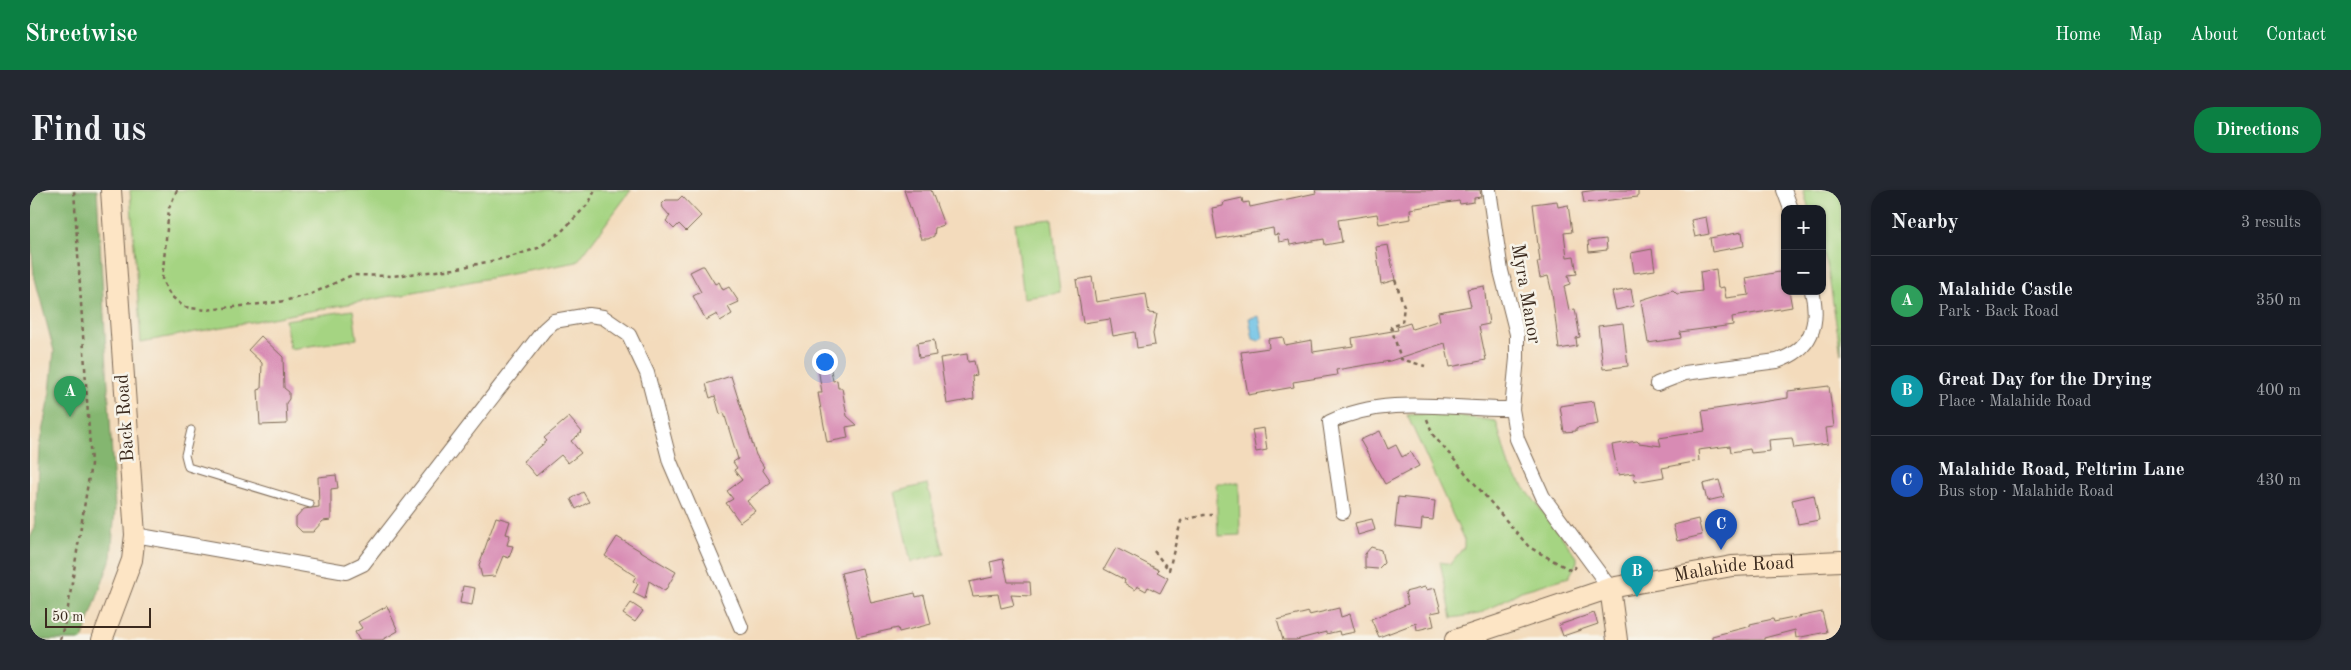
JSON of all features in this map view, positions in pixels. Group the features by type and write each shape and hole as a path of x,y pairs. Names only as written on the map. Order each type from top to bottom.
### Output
{"street":[{"name":"Back Road","path":"102,640 132,560 135,535 111,190"},
{"name":"Myra Manor","path":"1490,190 1501,271 1517,334 1517,358 1512,409 1517,439 1543,497 1610,588"},
{"path":"1784,190 1790,205"},
{"path":"1657,384 1685,373 1777,361 1791,356 1802,347 1813,332 1815,319 1812,295"},
{"path":"135,535 346,572 355,568 363,564 544,330 554,321 589,315 603,317 629,335 647,373 670,462 741,627"},
{"path":"1343,512 1330,422 1365,409 1391,405 1425,405 1475,410 1512,409"},
{"name":"Malahide Road","path":"1455,640 1610,588 1732,566 1841,560"},
{"path":"1610,588 1617,640"}],"lane":[{"path":"191,430 186,455 188,468 261,487 305,504 310,504"}],"path":[{"path":"60,640 67,614 91,464 74,190"},
{"path":"177,190 169,208 162,280 170,295 184,307 206,310 279,302 309,295 352,274 393,276 454,268 510,257 538,248 560,233 589,203 595,190"},
{"path":"1396,280 1404,306 1402,323 1390,327 1401,359 1425,366"},
{"path":"1425,405 1433,435 1529,547 1572,571 1586,555"},
{"path":"1154,551 1169,570 1181,521 1204,515 1212,515"}],"green space":[{"path":"30,190 97,190 115,509 111,558 82,640 30,640 30,538 35,528 39,447 50,392 54,351 34,275 30,233"},
{"path":"130,190 631,190 577,262 141,342"},
{"path":"1803,190 1841,190 1841,354 1826,262 1826,205 1808,205"},
{"path":"1052,219 1060,293 1024,298 1015,223"},
{"path":"353,310 357,339 290,349 285,320"},
{"path":"1438,413 1496,421 1509,467 1577,557 1577,562 1569,577 1521,591 1479,614 1452,618 1440,562 1450,564 1464,547 1464,540 1407,415"},
{"path":"1216,483 1239,483 1240,535 1218,536"},
{"path":"927,484 944,554 911,562 895,492"}],"water":[{"path":"1259,316 1263,337 1259,341 1253,339 1249,318"}],"building":[{"path":"904,190 931,190 944,225 935,228 934,236 928,239 921,239"},
{"path":"1315,190 1480,190 1481,197 1474,198 1474,202 1460,204 1459,201 1410,209 1411,219 1379,224 1377,214 1338,220 1342,242 1325,245 1324,239 1290,245 1289,240 1279,242 1278,234 1274,235 1273,228 1217,239 1212,208 1223,206 1224,202 1242,198 1243,203 1249,202 1250,207 1316,193"},
{"path":"1638,190 1638,197 1584,203 1582,192"},
{"path":"682,196 701,216 686,231 679,224 674,229 666,221 670,216 662,204 666,200 678,200"},
{"path":"1557,201 1558,207 1568,205 1572,232 1564,233 1567,257 1574,256 1577,274 1568,275 1570,284 1564,286 1569,310 1575,309 1580,337 1576,338 1577,346 1559,349 1548,276 1540,278 1537,262 1540,262 1533,204"},
{"path":"1706,217 1709,234 1695,237 1691,220"},
{"path":"1742,232 1744,246 1712,252 1710,238"},
{"path":"1606,239 1607,250 1589,252 1588,241"},
{"path":"1388,245 1395,280 1381,284 1376,247"},
{"path":"1652,249 1655,270 1634,273 1631,253"},
{"path":"704,266 715,284 719,282 723,290 729,287 739,302 728,307 732,314 720,321 717,314 706,320 693,296 701,292 690,272"},
{"path":"1716,269 1718,288 1724,287 1726,298 1749,295 1746,278 1781,272 1781,295 1790,295 1792,307 1732,317 1733,325 1680,332 1681,338 1648,343 1641,300 1673,290 1677,294 1702,291 1700,272"},
{"path":"1092,277 1096,302 1146,294 1149,313 1157,314 1153,334 1155,345 1137,348 1135,332 1113,336 1110,319 1083,323 1076,280"},
{"path":"1484,286 1489,324 1479,326 1486,360 1450,367 1445,343 1390,361 1336,370 1337,375 1293,382 1294,387 1248,395 1241,352 1269,348 1268,339 1283,337 1285,345 1312,340 1313,352 1353,346 1352,338 1398,330 1397,327 1410,323 1412,329 1440,320 1438,312 1471,306 1467,289"},
{"path":"1631,289 1634,306 1616,310 1612,292"},
{"path":"1623,323 1628,366 1603,369 1598,326"},
{"path":"261,336 283,357 284,388 289,392 289,399 286,403 287,424 260,425 258,390 261,389 262,363 248,350"},
{"path":"934,340 936,355 919,358 917,343"},
{"path":"967,354 968,362 974,361 977,375 972,376 974,399 947,404 940,358"},
{"path":"830,365 833,381 837,380 838,388 842,388 847,416 857,425 846,427 848,438 827,442 818,393 822,393 818,367"},
{"path":"731,376 756,455 764,467 762,469 771,482 747,501 755,511 740,522 726,503 733,499 727,491 742,480 734,470 737,468 733,462 738,459 724,413 720,414 715,396 710,398 706,384"},
{"path":"1829,386 1834,427 1826,428 1828,444 1794,448 1792,438 1769,440 1770,451 1751,453 1750,449 1731,452 1730,446 1698,450 1699,461 1662,468 1664,477 1635,482 1634,473 1618,475 1612,445 1637,441 1639,443 1661,446 1659,438 1705,431 1702,411 1788,398 1788,391"},
{"path":"1594,401 1598,424 1576,428 1576,431 1564,432 1560,406"},
{"path":"569,417 582,432 571,441 581,453 568,463 561,455 536,476 523,461 547,441 544,438"},
{"path":"1264,428 1267,450 1256,452 1252,430"},
{"path":"1380,431 1388,449 1396,445 1402,457 1411,452 1419,466 1385,484 1360,440"},
{"path":"336,475 338,488 331,489 331,520 323,521 313,532 302,532 296,526 296,518 304,509 319,507 318,477"},
{"path":"1719,480 1724,497 1707,501 1703,484"},
{"path":"583,492 589,502 576,509 571,499"},
{"path":"1814,495 1819,520 1798,524 1792,500"},
{"path":"1398,497 1435,501 1433,520 1422,519 1421,530 1395,527"},
{"path":"496,517 510,521 506,534 510,535 507,545 513,546 509,558 503,556 495,576 482,577 479,565"},
{"path":"1372,519 1375,530 1358,535 1355,523"},
{"path":"1698,519 1702,535 1677,541 1673,525"},
{"path":"617,537 676,572 665,591 649,581 645,599 633,593 638,584 633,581 636,576 605,556"},
{"path":"1371,547 1381,550 1384,563 1378,569 1365,568 1365,554"},
{"path":"1116,548 1159,570 1157,572 1168,578 1160,593 1148,587 1146,591 1137,586 1135,590 1124,583 1125,580 1104,569"},
{"path":"1003,559 1008,582 1030,582 1031,596 1011,595 1014,605 1001,608 998,594 973,596 969,582 993,577 990,562"},
{"path":"862,568 871,603 915,593 916,597 924,595 931,624 899,632 898,628 857,637 841,573"},
{"path":"463,586 475,588 472,605 460,603"},
{"path":"1425,587 1426,590 1435,588 1441,611 1431,613 1434,626 1417,630 1416,623 1379,637 1371,619 1408,604 1405,592"},
{"path":"631,603 643,611 635,622 623,614"},
{"path":"387,606 398,631 382,640 359,640 355,632 362,628 358,622"},
{"path":"1339,608 1341,617 1350,614 1355,632 1340,635 1339,631 1326,634 1326,632 1296,640 1283,640 1277,620 1309,612 1309,615"},
{"path":"1822,612 1827,632 1796,638 1795,630 1764,638 1764,640 1712,640 1712,636 1751,626 1750,624 1773,619 1774,622"},
{"path":"1594,613 1598,624 1563,636 1559,625"}],"place":[{"name":"Malahide Castle","path":"70,417"},
{"name":"Malahide Road, Feltrim Lane","path":"1721,550"},
{"name":"Great Day for the Drying","path":"1637,597"}]}
